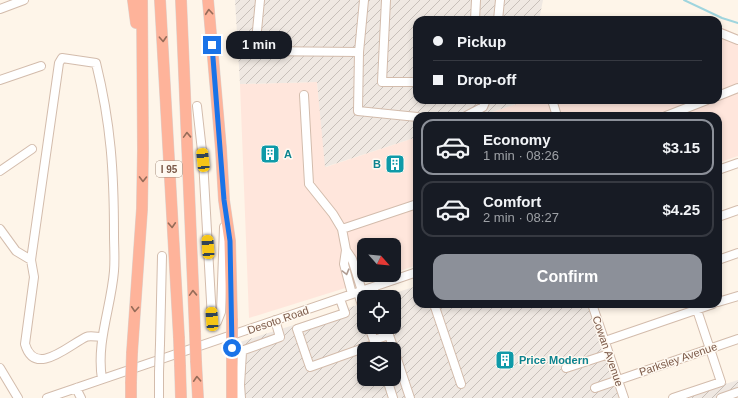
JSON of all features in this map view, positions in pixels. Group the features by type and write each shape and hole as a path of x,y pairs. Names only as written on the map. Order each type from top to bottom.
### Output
{"highway":[{"path":"133,0 136,21 143,150"},
{"path":"131,398 132,353 142,209 142,0"},
{"name":"I 95","path":"160,0 181,398"},
{"name":"I 95","path":"181,0 198,398"},
{"path":"208,0 222,149 224,200 230,241 232,398"}],"street":[{"path":"0,9 24,0"},
{"path":"260,0 255,51 359,52"},
{"path":"364,0 359,52 358,111 413,117"},
{"path":"386,0 382,82 413,82"},
{"path":"475,16 476,0"},
{"path":"498,16 500,0"},
{"path":"722,34 738,40"},
{"path":"101,337 88,336 52,357 43,359 34,357 27,353 25,344 34,277 28,259 59,63 62,58 96,63 104,95 111,139 115,194 114,272 101,337 100,368 102,380"},
{"path":"0,80 41,66"},
{"path":"722,94 738,88"},
{"path":"304,95 309,184 333,214 342,229 346,250 352,259 357,292"},
{"path":"474,112 483,107 484,104"},
{"path":"676,112 697,104"},
{"path":"197,106 203,160 212,319 217,322 221,312 224,200"},
{"path":"0,171 32,148"},
{"path":"722,169 738,163"},
{"path":"342,229 413,205"},
{"path":"722,216 738,210"},
{"path":"0,229 16,251 28,259"},
{"path":"722,259 738,253"},
{"path":"159,398 162,256"},
{"name":"Desoto Road","path":"363,290 413,273"},
{"name":"Desoto Road","path":"47,398 357,292"},
{"path":"722,301 738,296"},
{"path":"340,298 344,313 297,329 310,367 357,350"},
{"path":"435,308 462,384"},
{"name":"Cowan Avenue","path":"593,308 624,398"},
{"path":"605,341 693,308"},
{"path":"673,398 721,382 696,308"},
{"path":"241,398 240,384 242,352 280,337 275,320"},
{"path":"377,342 385,334"},
{"name":"Parksley Avenue","path":"595,388 738,338"},
{"path":"566,368 609,354"},
{"path":"0,368 18,398"},
{"path":"401,371 410,398"},
{"path":"389,386 393,398"},
{"path":"76,388 81,398"},
{"path":"721,398 738,392"}],"shaded area":[{"path":"235,0 543,0 540,16 413,16 413,104 516,104 492,112 413,112 413,138 325,167 317,82 240,84"},
{"path":"722,28 738,35 738,156 722,162 722,112 492,112 516,104 722,104"},
{"path":"317,82 326,167 413,138 413,266 401,271 401,238 357,238 357,282 365,282 249,318 240,84"},
{"path":"413,287 413,308 588,308 619,398 240,398 240,342 357,305 357,334 401,334 401,291"},
{"path":"738,380 738,398 682,398"}],"waterway":[{"path":"684,0 718,16"},
{"path":"722,18 738,23"}],"place":[{"name":"A","path":"270,154"},
{"name":"B","path":"395,164"},
{"name":"Price Modern","path":"505,360"}],"route":[{"path":"212,45 222,149 224,200 230,241 232,277 232,348"}]}
